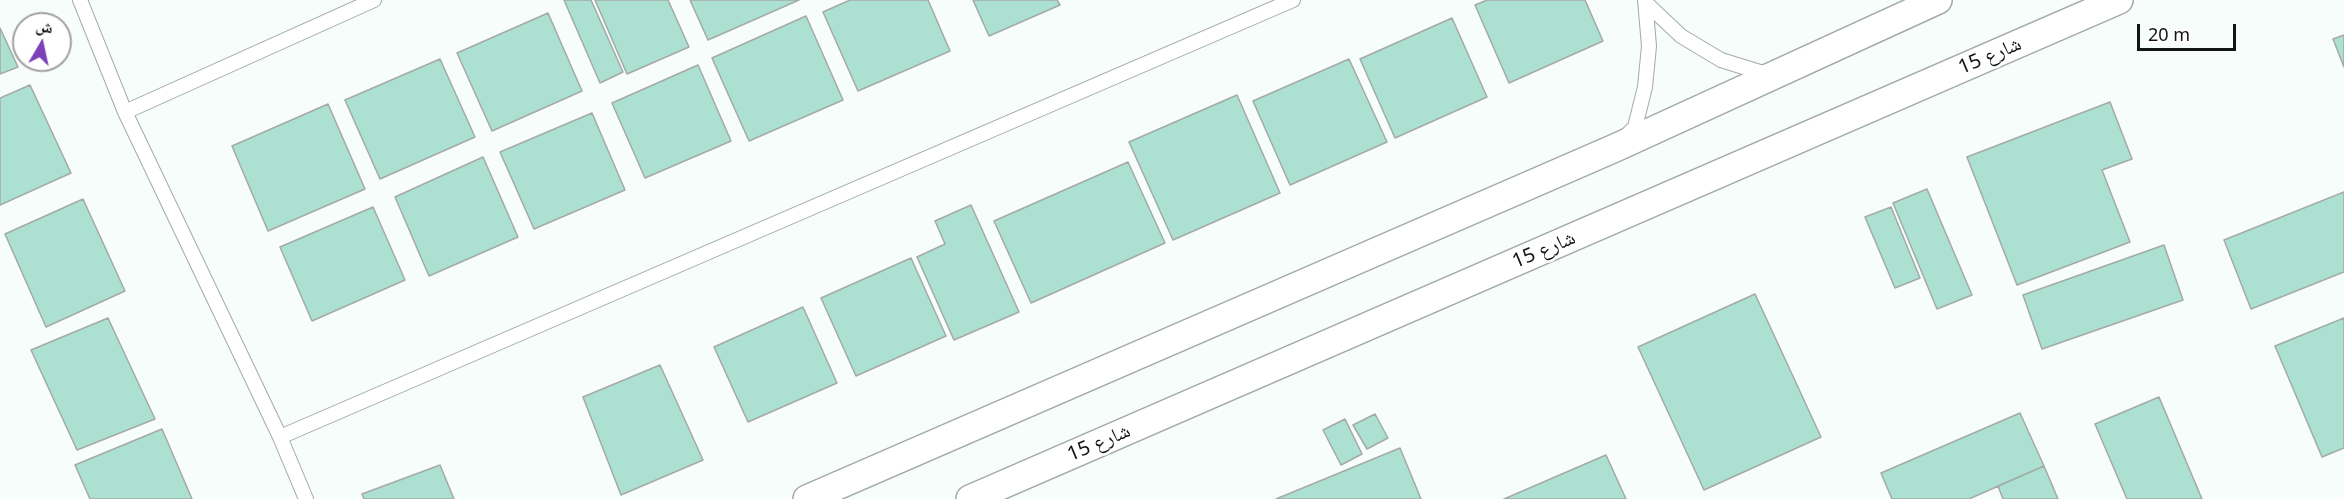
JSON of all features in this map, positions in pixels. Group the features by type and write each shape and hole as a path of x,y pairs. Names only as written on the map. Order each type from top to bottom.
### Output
{"street":[{"path":"807,499 1615,147 1936,0"},
{"name":"شارع 15","path":"970,499 2119,0"}],"lane":[{"path":"80,0 125,112 280,437 306,499"},
{"path":"125,112 374,0"},
{"path":"280,437 1293,0"},
{"path":"1646,2 1681,36 1721,60 1766,74 1936,0"},
{"path":"1615,147 1635,127 1645,87 1649,46 1646,2"}],"building":[{"path":"564,0 591,0 623,72 600,83"},
{"path":"595,0 668,0 689,47 627,74"},
{"path":"690,0 799,0 708,40"},
{"path":"850,0 928,0 950,51 858,91 823,12"},
{"path":"973,0 1057,0 1060,5 989,36"},
{"path":"1487,0 1585,0 1603,41 1509,83 1475,5"},
{"path":"548,13 582,91 492,131 457,53"},
{"path":"806,16 843,100 749,141 712,58"},
{"path":"1452,18 1487,97 1395,138 1360,59"},
{"path":"0,28 12,54 12,69 0,74"},
{"path":"2344,35 2344,67 2333,39"},
{"path":"440,59 475,137 380,179 345,100"},
{"path":"1349,59 1387,142 1290,185 1253,101"},
{"path":"698,65 731,141 645,178 612,103"},
{"path":"30,85 71,173 0,205 0,98"},
{"path":"1237,95 1280,193 1173,240 1129,142"},
{"path":"2110,102 2132,159 2102,170 2130,242 2017,285 1967,157"},
{"path":"328,104 365,189 268,231 232,146"},
{"path":"592,113 625,190 534,229 500,152"},
{"path":"483,157 518,237 429,276 395,197"},
{"path":"1128,162 1165,243 1031,303 994,221"},
{"path":"1927,189 1972,295 1937,309 1893,203"},
{"path":"2344,192 2344,272 2251,309 2224,240"},
{"path":"83,199 125,291 46,327 5,234"},
{"path":"971,205 1019,312 954,340 917,257 945,244 935,221"},
{"path":"373,207 405,280 312,321 280,247"},
{"path":"1891,207 1920,278 1895,288 1865,217"},
{"path":"2164,245 2183,300 2042,349 2023,295"},
{"path":"911,258 946,336 856,376 821,298"},
{"path":"1755,294 1821,437 1704,490 1638,347"},
{"path":"803,307 837,383 748,422 714,347"},
{"path":"108,318 155,419 77,450 31,350"},
{"path":"2344,318 2344,448 2322,457 2275,346"},
{"path":"660,365 703,460 621,495 583,397"},
{"path":"2159,397 2202,499 2127,499 2095,424"},
{"path":"2020,413 2044,466 1969,499 1892,499 1881,473"},
{"path":"1375,414 1388,438 1367,449 1353,425"},
{"path":"1345,419 1362,454 1341,465 1323,430"},
{"path":"162,429 192,499 90,499 75,465"},
{"path":"1400,448 1421,499 1276,499"},
{"path":"1606,455 1626,499 1504,499"},
{"path":"440,465 454,499 364,499 362,494"},
{"path":"2044,466 2058,499 2003,499 1998,486"}]}
